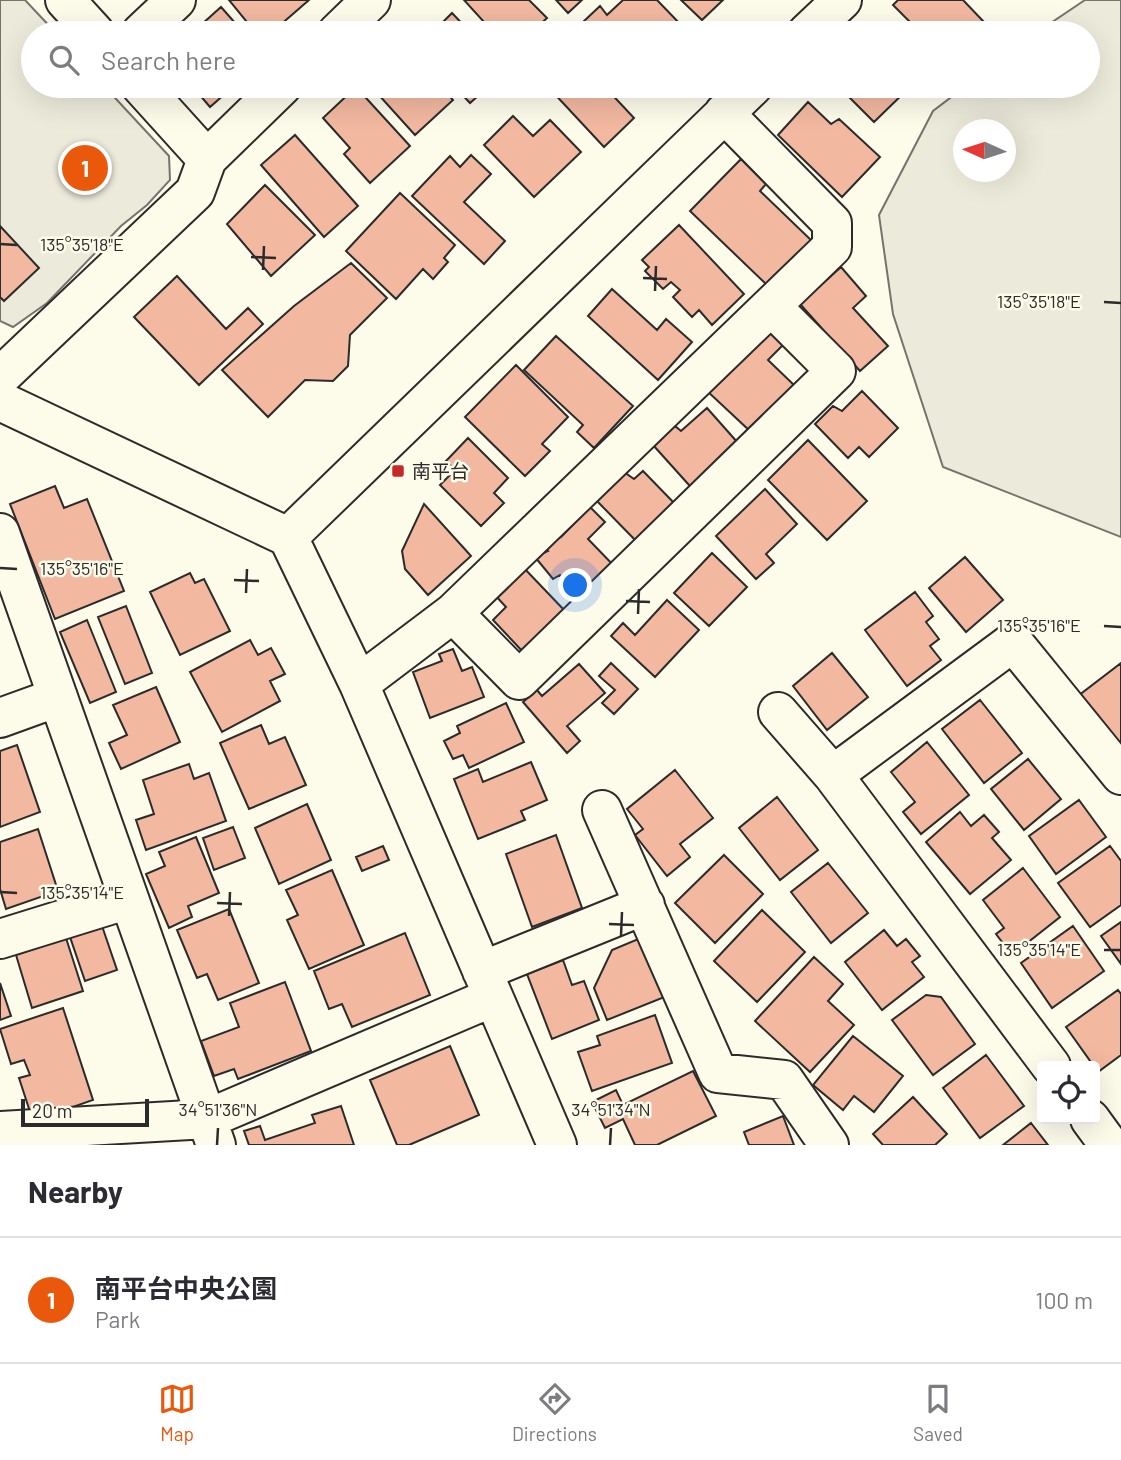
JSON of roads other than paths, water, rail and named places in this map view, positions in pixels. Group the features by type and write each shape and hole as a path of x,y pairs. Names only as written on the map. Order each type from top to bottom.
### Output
{"street":[{"path":"65,0 84,21"},
{"path":"154,21 176,0"},
{"path":"349,21 371,0"},
{"path":"820,21 842,0"},
{"path":"152,98 207,159"},
{"path":"0,377 195,192 207,159 270,98"},
{"path":"288,537 740,98"},
{"path":"359,684 453,613 832,247 832,223 724,113"},
{"path":"453,613 519,680 836,371 772,307"},
{"path":"0,401 288,537 359,684 557,1145"},
{"path":"0,533 211,1132"},
{"path":"833,775 1013,642 1121,775"},
{"path":"0,718 58,697"},
{"path":"778,712 833,775 1047,1061"},
{"path":"602,810 718,1073 784,1080 829,1145"},
{"path":"0,939 129,899"},
{"path":"0,1131 211,1132 488,984 645,905"},
{"path":"1094,1124 1110,1145"}],"place":[{"name":"南平台中央公園","path":"85,168"},
{"name":"南平台","path":"398,471"}]}
